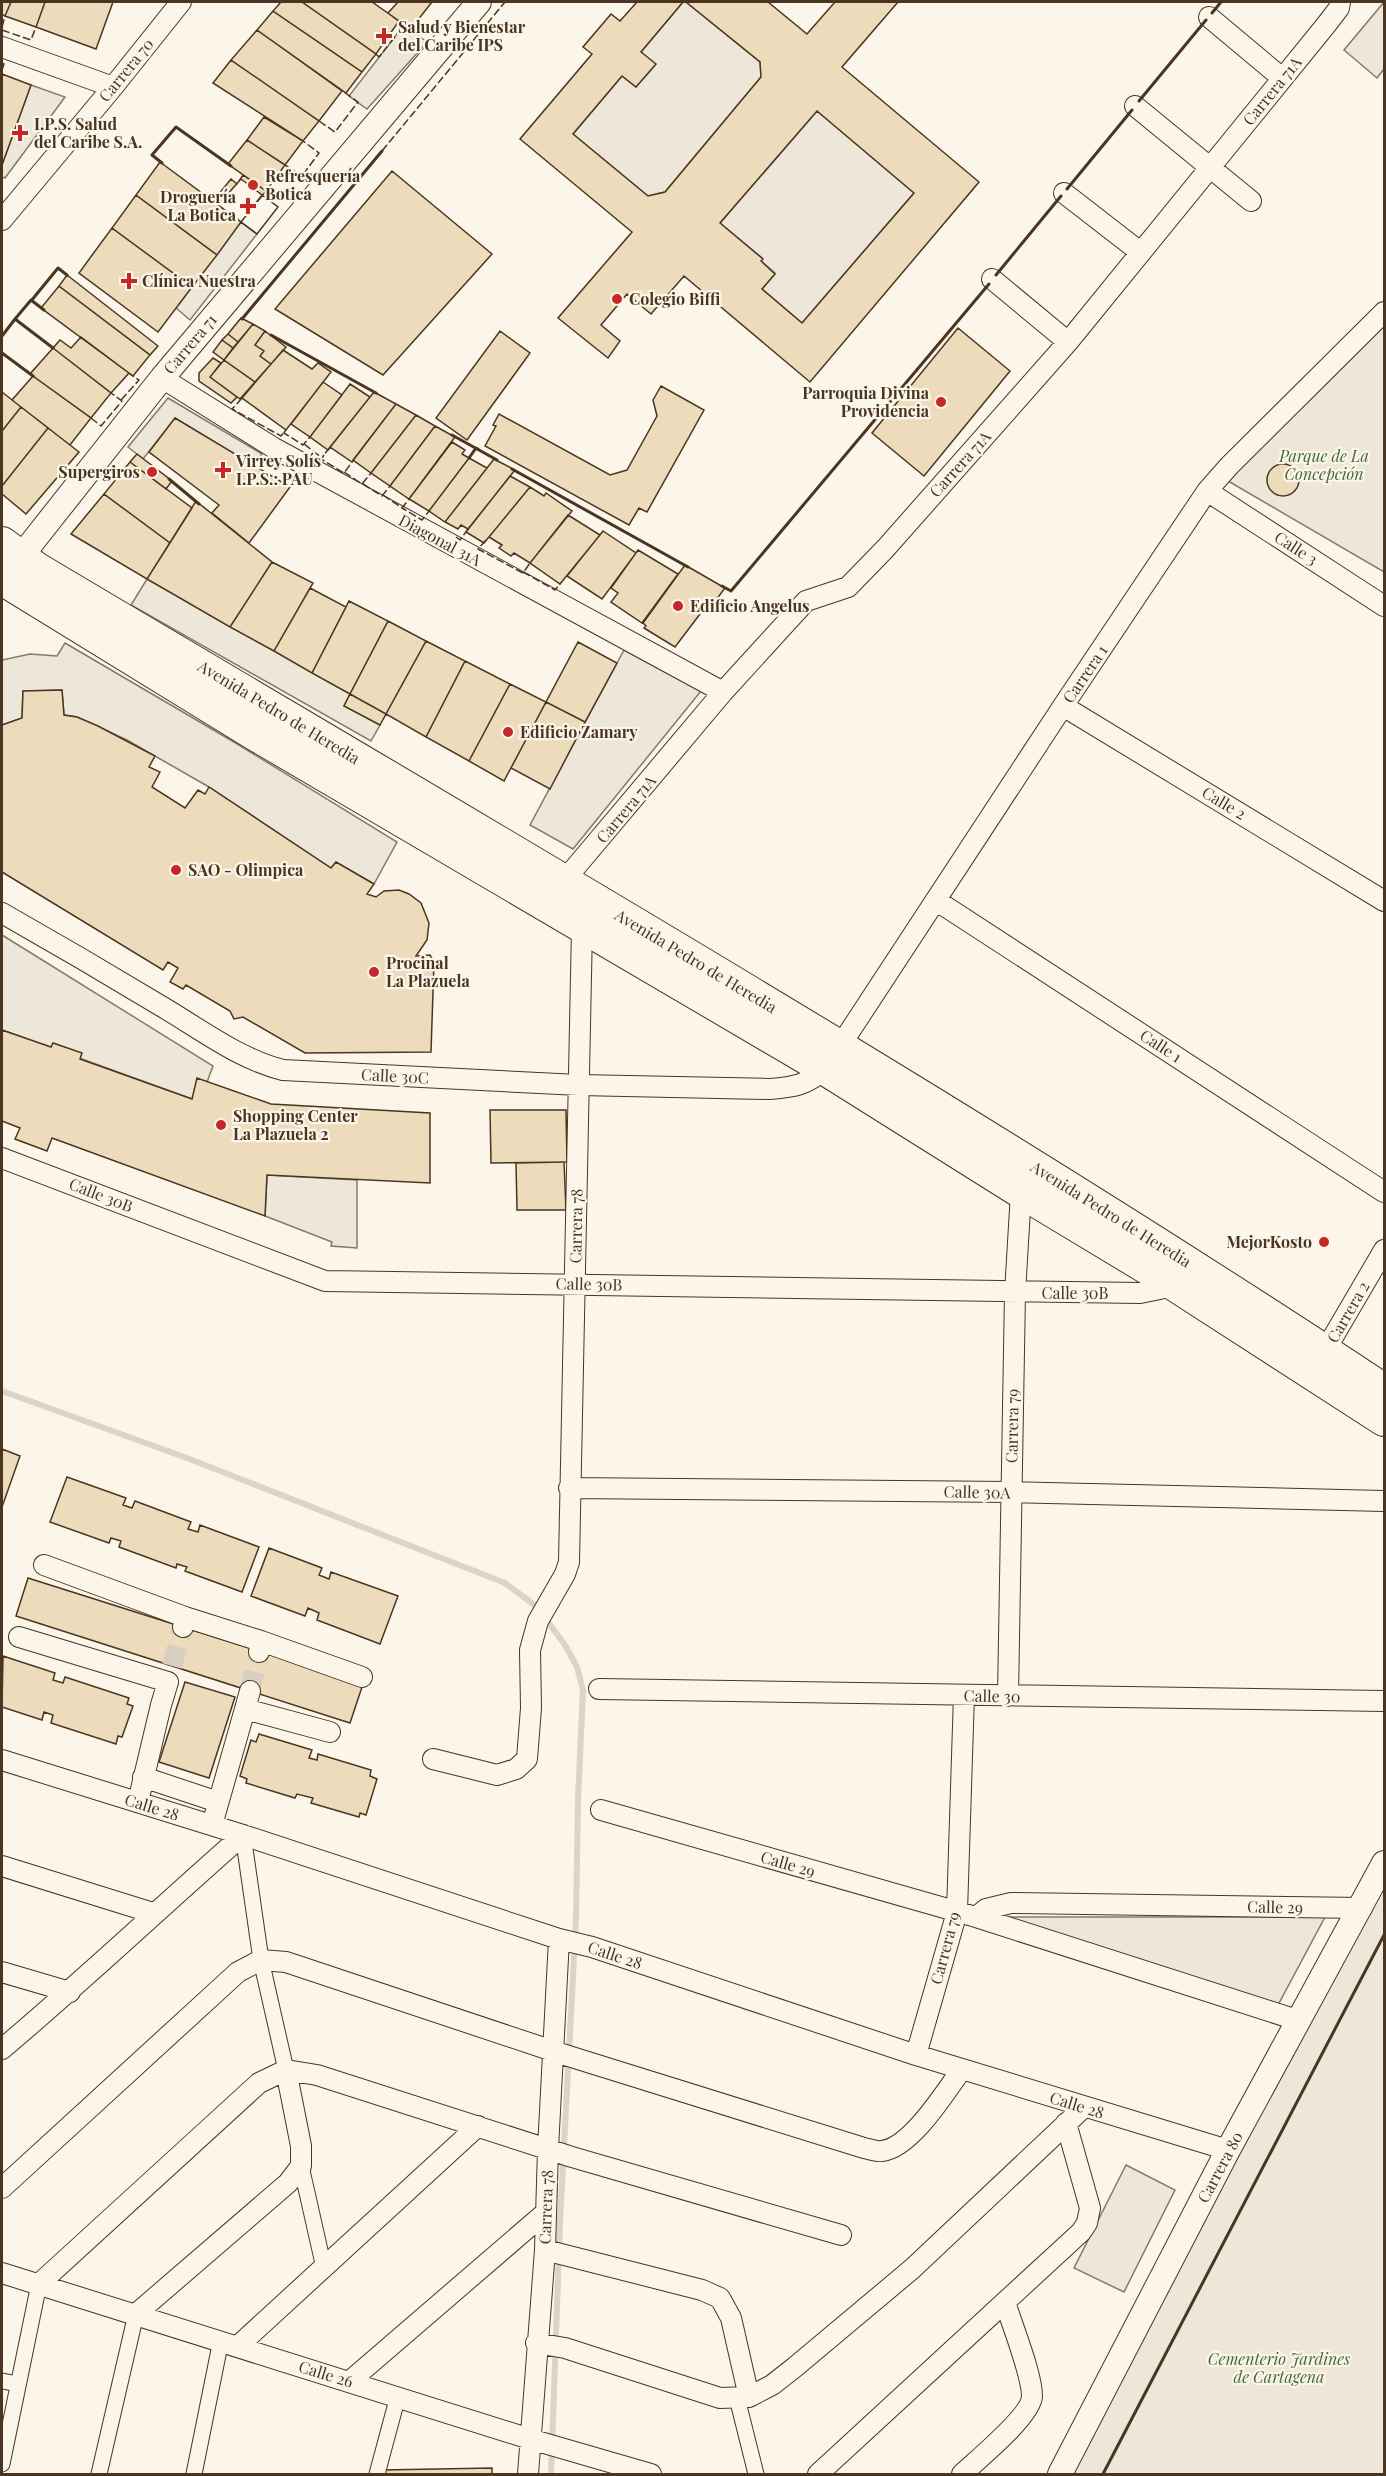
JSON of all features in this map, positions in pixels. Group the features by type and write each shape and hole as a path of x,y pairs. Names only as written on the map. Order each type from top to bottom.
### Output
{"highway":[{"name":"Avenida Pedro de Heredia","path":"5,568 563,882 833,1057 1318,1362 1384,1420"},
{"name":"Avenida Pedro de Heredia","path":"5,568 256,735 582,927 833,1057 1021,1192 1175,1270"},
{"name":"Avenida Pedro de Heredia","path":"1318,1362 1384,1390"}],"street":[{"name":"Carrera 70","path":"2,220 181,2"},
{"name":"Carrera 71","path":"5,568 479,2"},
{"name":"Carrera 71A","path":"563,882 723,692 806,601 848,587 885,549 1068,342 1337,9"},
{"path":"1209,17 1282,78"},
{"path":"2,46 113,87"},
{"path":"1135,106 1251,201"},
{"path":"1064,193 1140,252"},
{"path":"992,279 1068,342"},
{"name":"Carrera 1","path":"833,1057 1207,491 1229,466 1384,312"},
{"name":"Diagonal 31A","path":"162,378 305,466 723,692"},
{"name":"Calle 3","path":"1207,491 1384,606"},
{"name":"Calle 2","path":"1063,706 1384,901"},
{"name":"Calle 1","path":"937,901 1384,1192"},
{"name":"Calle 30C","path":"2,913 73,952 214,1038 264,1065 283,1070 579,1085 793,1087 810,1081 833,1057"},
{"name":"Carrera 78","path":"433,1759 498,1775 516,1769 527,1759 531,1708 530,1650 541,1617 567,1568 582,927"},
{"name":"Calle 30B","path":"2,1158 325,1281 1015,1293 1140,1293 1160,1289 1175,1270"},
{"name":"Carrera 79","path":"1008,1696 1015,1293 1021,1192"},
{"name":"Carrera 2","path":"1318,1362 1384,1250"},
{"name":"Calle 30A","path":"569,1488 1010,1492 1384,1501"},
{"path":"44,1565 184,1622 362,1677"},
{"path":"19,1637 170,1674 138,1802"},
{"name":"Calle 30","path":"599,1689 1384,1701"},
{"name":"Carrera 79","path":"916,2055 957,1912 964,1695"},
{"path":"212,1825 247,1700 330,1732"},
{"name":"Calle 28","path":"2,1760 212,1825 562,1940 592,1947 916,2055 1228,2150"},
{"path":"143,1777 218,1802"},
{"name":"Calle 29","path":"601,1810 976,1917 1300,2020"},
{"path":"2,2049 70,1992 153,1913 243,1835"},
{"path":"243,1835 261,1959 286,2070 301,2146 301,2166 324,2268"},
{"name":"Carrera 80","path":"1060,2475 1228,2150 1362,1908 1384,1863"},
{"path":"2,1866 153,1913"},
{"name":"Calle 29","path":"976,1917 986,1909 1011,1903 1362,1908"},
{"name":"Carrera 78","path":"528,2475 546,2443 555,2253 545,2213 558,2152 558,2052 562,1940"},
{"path":"2,2187 238,1972 261,1959 286,1962 582,2060 864,2148 882,2151 898,2145 918,2127 963,2069"},
{"path":"2,1971 70,1992"},
{"path":"2,2464 39,2284 259,2083 286,2070 317,2075 558,2152 841,2235"},
{"path":"549,2346 720,2398 743,2398 772,2385 912,2269 1084,2107"},
{"path":"818,2475 1081,2232 1087,2223 1090,2208 1066,2123"},
{"path":"194,2475 230,2343 324,2268 478,2126"},
{"path":"99,2475 136,2314 288,2183 301,2166"},
{"path":"350,2381 545,2213"},
{"path":"555,2253 702,2290 720,2298 731,2318 756,2475"},
{"name":"Calle 26","path":"2,2273 651,2475"},
{"path":"962,2475 1019,2420 1032,2398 1005,2302"},
{"path":"2,2381 18,2384"},
{"path":"377,2475 398,2396"}],"green space":[{"path":"683,2 686,2 760,62 761,77 665,192 648,196 573,134 622,76 636,87 655,65 641,52"},
{"path":"1384,2 1384,69 1377,78 1344,50"},
{"path":"817,111 914,193 802,323 762,289 775,273 761,261 762,258 720,223"},
{"name":"Parque de La Concepción","path":"1382,325 1384,327 1384,572 1223,478"},
{"path":"624,650 701,691 573,849 530,825"},
{"name":"Cementerio Jardines de Cartagena","path":"1384,1881 1384,2474 1068,2474"},
{"path":"1002,1917 1325,1917 1278,2005"},
{"path":"1126,2165 1175,2190 1124,2292 1074,2268"}],"shaded area":[{"path":"404,25 427,42 367,109 349,96"},
{"path":"31,85 65,97 5,178 2,177 2,165"},
{"path":"241,222 257,234 190,320 176,308"},
{"path":"168,398 262,454 253,466 175,418 143,459 128,447"},
{"path":"147,579 350,694 344,706 380,725 371,741 131,605"},
{"path":"65,643 234,742 397,842 374,884 336,862 331,868 209,787 127,740 77,717 64,715 62,690 23,691 22,718 2,725 2,660 30,654 57,656"},
{"path":"2,935 213,1066 207,1082 192,1099 2,1030"},
{"path":"267,1175 357,1180 357,1248 331,1246 332,1242 265,1216"}],"building":[{"path":"2,2 11,2 5,16 2,14"},
{"path":"11,2 45,2 36,27 5,16"},
{"path":"45,2 113,2 96,49 36,27"},
{"path":"281,2 302,2 376,54 362,72 273,11"},
{"name":"Salud y Bienestar del Caribe IPS","path":"302,2 372,2 399,21 376,54"},
{"path":"398,2 432,2 410,30 388,13"},
{"path":"637,2 683,2 641,52 656,64 636,87 622,76 573,134 648,196 665,192 761,77 760,62 686,2 768,2 807,34 835,2 898,2 842,67 979,182 810,382 684,276 651,314 627,294 601,325 620,341 608,358 558,318 632,232 520,139 592,54 583,47 611,14 620,21","holes":["817,111 914,193 802,323 762,289 775,274 761,261 763,259 720,223"]},
{"path":"273,11 362,72 346,93 257,30"},
{"path":"257,30 342,91 319,121 231,60"},
{"path":"231,60 319,121 303,141 213,83"},
{"path":"2,74 31,85 2,165"},
{"path":"264,117 303,141 285,165 247,140"},
{"path":"247,140 285,165 266,191 228,164"},
{"path":"160,162 241,222 217,255 136,195"},
{"path":"392,171 492,254 383,375 275,309"},
{"path":"243,175 266,191 241,222 213,201 231,179 237,184"},
{"name":"Droguería La Botica","path":"241,179 278,207 257,234 218,205"},
{"path":"136,195 217,255 192,287 112,228"},
{"path":"262,195 278,207 257,234 241,222"},
{"name":"Clínica Nuestra","path":"112,228 192,287 158,332 79,273"},
{"path":"67,275 158,346 150,355 59,286"},
{"path":"59,286 150,355 133,376 41,308"},
{"path":"241,318 253,324 238,342 228,334"},
{"path":"253,324 265,331 255,345 264,351 260,356 271,364 255,382 224,360"},
{"name":"Parroquia Divina Providencia","path":"958,328 1010,371 924,476 872,433"},
{"path":"265,331 286,347 271,364 260,356 264,351 255,345"},
{"path":"500,331 530,353 467,440 436,418"},
{"path":"228,334 238,342 233,348 222,340"},
{"path":"81,337 129,373 111,393 53,348 60,340 71,348"},
{"path":"222,340 233,348 224,360 213,352"},
{"path":"53,348 111,393 91,418 30,374"},
{"path":"283,350 312,369 318,363 331,372 286,430 242,398"},
{"path":"213,358 221,363 210,377 237,397 231,403 199,381 199,373"},
{"path":"224,360 255,382 240,399 210,377"},
{"path":"33,376 91,418 70,445 12,400"},
{"path":"323,382 342,395 310,437 291,424"},
{"path":"350,384 370,397 328,450 310,437"},
{"path":"661,386 704,410 647,512 639,508 629,525 485,446 496,426 493,425 499,414 610,475 627,470 657,416 653,400"},
{"path":"2,392 21,407 2,431"},
{"path":"374,392 396,404 352,462 330,447"},
{"path":"396,404 416,415 371,473 353,460"},
{"path":"21,407 48,428 2,486 2,431"},
{"path":"416,415 435,426 390,486 371,473"},
{"name":"Virrey Solís I.P.S.: PAU","path":"175,418 290,487 249,543 212,513 219,505 149,452"},
{"path":"435,426 455,437 409,499 390,486"},
{"path":"48,428 79,452 26,514 2,494 2,486"},
{"path":"452,442 465,450 462,454 469,458 429,511 409,499"},
{"name":"Supergiros","path":"137,454 172,481 166,489 130,462"},
{"path":"469,458 487,468 445,522 429,511"},
{"path":"494,459 515,470 468,529 461,525 458,529 445,522"},
{"path":"130,462 192,508 170,543 104,494"},
{"path":"1283,464 1295,468 1299,480 1295,492 1283,496 1271,492 1267,480 1271,468"},
{"path":"510,476 530,487 484,543 466,532"},
{"path":"530,487 544,496 546,493 572,511 530,563 514,553 511,556 499,548 502,545 489,537"},
{"path":"104,494 170,543 147,579 71,534"},
{"path":"196,501 272,562 230,627 147,579"},
{"path":"568,515 600,535 560,584 530,563"},
{"path":"603,531 636,553 602,599 567,576"},
{"path":"638,550 678,574 642,623 611,602 618,593 611,588"},
{"path":"272,562 313,583 274,651 230,627"},
{"name":"Edificio Angelus","path":"685,565 725,588 710,608 703,604 697,611 700,614 675,647 644,628 646,626 643,623"},
{"path":"310,588 346,607 312,673 274,651"},
{"path":"349,601 388,621 350,694 312,673"},
{"path":"388,621 426,641 386,714 350,694"},
{"path":"426,641 465,661 426,737 386,714"},
{"path":"578,642 617,663 585,722 546,702"},
{"path":"465,661 510,684 469,761 426,737"},
{"name":"Edificio Zamary","path":"510,684 546,702 504,781 469,761"},
{"name":"SAO - Olimpica","path":"62,690 64,715 77,717 98,726 155,756 149,767 160,772 152,787 185,808 198,790 205,794 209,787 331,868 336,862 374,884 367,894 376,897 384,891 399,890 421,903 429,923 427,940 416,956 430,955 434,962 431,1052 305,1053 243,1017 234,1019 230,1011 186,985 183,989 170,982 178,968 168,962 163,970 2,872 2,725 22,718 23,691"},
{"path":"350,694 386,714 380,725 344,706"},
{"path":"546,702 585,722 550,789 511,768"},
{"name":"Shopping Center La Plazuela 2","path":"2,1030 51,1047 53,1043 82,1053 80,1059 192,1099 197,1078 271,1104 430,1113 430,1183 267,1175 265,1216 52,1138 47,1151 15,1139 20,1128 2,1121"},
{"path":"490,1110 566,1110 567,1162 491,1163"},
{"path":"564,1162 566,1210 517,1210 516,1163"},
{"path":"2,1449 20,1456 2,1507"},
{"path":"67,1477 126,1498 123,1505 132,1508 135,1501 191,1522 188,1529 198,1532 200,1525 259,1547 242,1592 185,1571 187,1567 177,1564 176,1568 119,1547 121,1541 111,1538 109,1543 50,1522"},
{"path":"269,1548 322,1568 319,1575 329,1579 331,1572 398,1596 380,1644 317,1620 319,1613 308,1608 305,1616 251,1596"},
{"path":"28,1578 363,1684 350,1723 16,1616"},
{"path":"3,1656 55,1673 53,1680 63,1683 65,1677 129,1698 127,1704 133,1706 122,1737 118,1736 116,1744 51,1723 53,1715 44,1712 42,1720 2,1707"},
{"path":"185,1682 235,1697 209,1778 159,1762"},
{"path":"259,1734 312,1750 309,1758 317,1760 318,1754 371,1770 370,1776 377,1779 366,1815 360,1813 359,1817 311,1803 313,1798 297,1794 295,1798 246,1783 247,1779 240,1776 251,1740 256,1742"},
{"path":"492,2468 492,2474 382,2474 382,2470"}],"waterway":[{"path":"2,1391 187,1458 505,1583 537,1607 565,1645 577,1667 583,1690 576,1919 560,2222 551,2474"}],"tunnel":[{"path":"172,1666 183,1627"},
{"path":"250,1691 259,1652"}],"fence":[{"path":"382,151 505,2"},
{"path":"2,27 5,16"},
{"path":"376,54 379,57 404,25 402,24"},
{"path":"2,30 31,40 36,27"},
{"path":"2,63 4,64 2,70"},
{"path":"319,121 335,132 358,102 344,92"},
{"path":"285,165 302,176 319,153 303,141"},
{"path":"121,400 139,380 130,374"},
{"path":"91,418 101,426 122,401 111,393"},
{"path":"242,398 232,409 281,436 286,430"},
{"path":"285,431 284,433 303,445 310,437"},
{"path":"304,444 322,458 324,455"},
{"path":"330,447 321,459 344,473 352,462"},
{"path":"344,472 362,484 371,473"},
{"path":"363,484 382,496 390,486"},
{"path":"383,495 402,508 409,499"},
{"path":"404,506 402,508 422,520 429,511"},
{"path":"456,537 460,540 468,529"},
{"path":"486,540 478,549 523,573 530,563"},
{"path":"523,572 555,590 560,584"}],"wall":[{"path":"1212,13 1221,2"},
{"path":"1139,101 1206,20"},
{"path":"1067,189 1132,110"},
{"path":"162,163 152,155 176,127 231,166"},
{"path":"242,319 382,151"},
{"path":"996,275 1061,196"},
{"path":"31,301 58,268 67,275"},
{"path":"722,586 731,591 989,284"},
{"path":"44,310 31,300 15,319 53,348"},
{"path":"2,336 15,319 17,320"},
{"path":"271,335 376,393"},
{"path":"2,353 33,376"},
{"path":"452,435 497,460"},
{"path":"469,458 476,448 478,449"},
{"path":"512,469 688,567"},
{"path":"169,479 199,504"},
{"path":"1103,2474 1384,1935"}],"place":[{"name":"Salud y Bienestar del Caribe IPS","path":"384,36"},
{"name":"I.P.S. Salud del Caribe S.A.","path":"20,133"},
{"name":"Refresquería Botica","path":"253,185"},
{"name":"Droguería La Botica","path":"248,206"},
{"name":"Clínica Nuestra","path":"129,281"},
{"name":"Colegio Biffi","path":"617,299"},
{"name":"Parroquia Divina Providencia","path":"941,402"},
{"name":"Virrey Solís I.P.S.: PAU","path":"223,470"},
{"name":"Supergiros","path":"152,472"},
{"name":"Edificio Angelus","path":"678,606"},
{"name":"Edificio Zamary","path":"508,732"},
{"name":"SAO - Olimpica","path":"176,870"},
{"name":"Procinal La Plazuela","path":"374,972"},
{"name":"Shopping Center La Plazuela 2","path":"221,1125"},
{"name":"MejorKosto","path":"1324,1242"}]}
